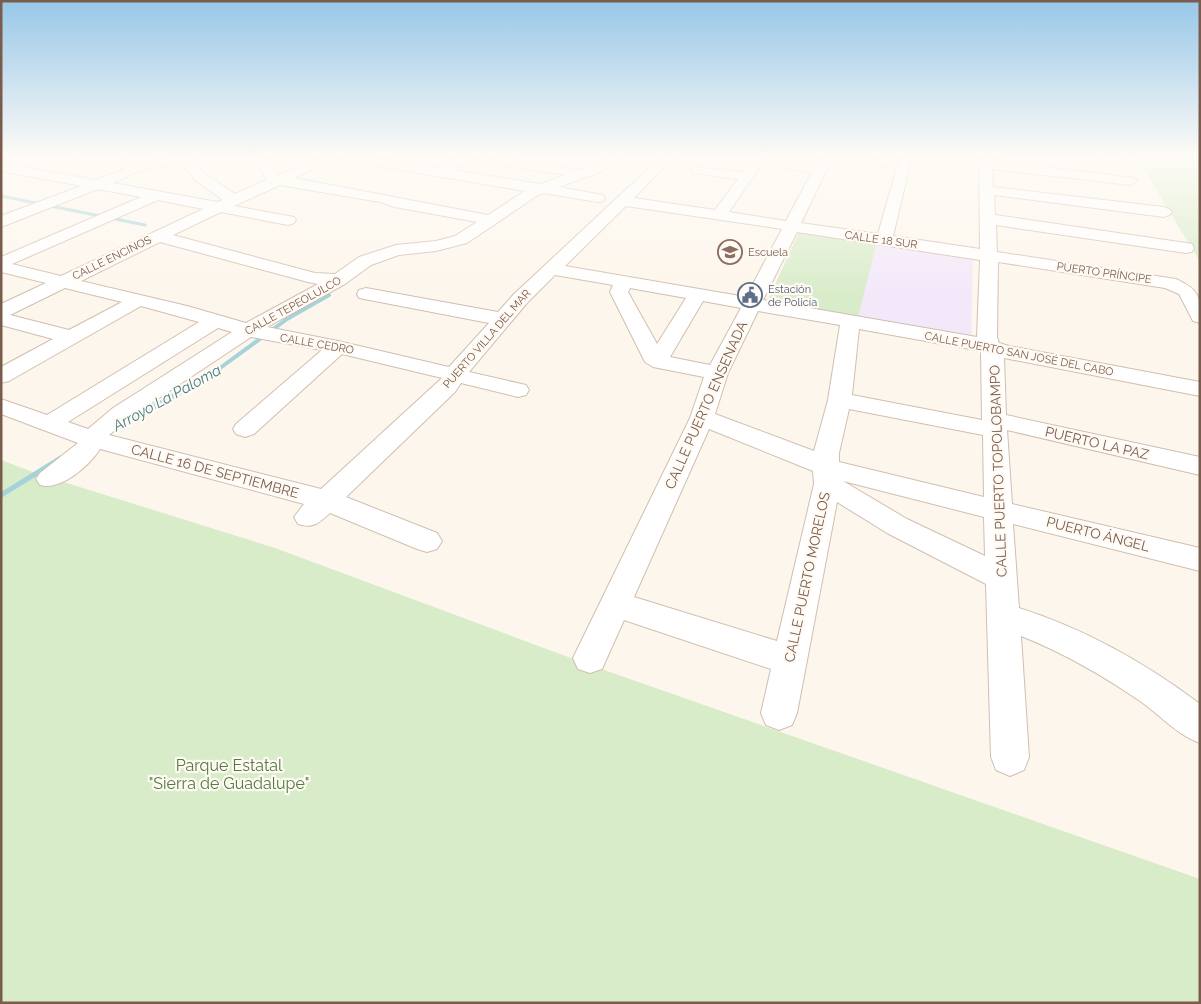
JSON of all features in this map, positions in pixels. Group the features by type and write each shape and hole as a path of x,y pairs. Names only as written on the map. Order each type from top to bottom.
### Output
{"street":[{"path":"1,222 51,203"},
{"path":"1,265 140,203"},
{"path":"217,203 288,220"},
{"path":"395,203 410,204 492,220"},
{"name":"CALLE TEPEOLULCO","path":"49,479 85,452 101,429 122,413 248,330 339,280 365,261 396,250 436,246 460,240 518,203"},
{"name":"PUERTO VILLA DEL MAR","path":"316,509 447,387 501,319 622,203"},
{"name":"CALLE 18 SUR","path":"636,203 989,256"},
{"path":"719,216 728,203"},
{"name":"CALLE PUERTO ENSENADA","path":"590,658 702,418 717,373 803,203"},
{"path":"884,240 894,203"},
{"name":"CALLE PUERTO TOPOLOBAMPO","path":"987,203 989,256 987,337 993,357 997,509 1005,617 1010,757"},
{"path":"1090,203 1164,212"},
{"name":"CALLE ENCINOS","path":"1,312 226,204"},
{"path":"1,210 22,214"},
{"path":"988,219 1186,248"},
{"path":"157,236 314,278 339,280"},
{"path":"360,248 376,244 396,250"},
{"name":"PUERTO PRÍNCIPE","path":"989,256 1176,284 1187,291 1200,318"},
{"name":"CALLE CEDRO","path":"1,265 248,330 338,346 518,390"},
{"name":"CALLE PUERTO SAN JOSÉ DEL CABO","path":"553,269 850,323 976,343 1200,389"},
{"path":"623,282 619,292 649,352 658,360 717,373"},
{"path":"366,294 501,319"},
{"path":"658,360 697,294"},
{"path":"1,376 139,300"},
{"path":"1,319 71,337"},
{"path":"50,423 216,321"},
{"name":"CALLE PUERTO MORELOS","path":"779,714 826,476 826,454 840,400 850,323"},
{"path":"245,429 338,346"},
{"name":"PUERTO LA PAZ","path":"840,400 994,425 1200,466"},
{"name":"CALLE 16 DE SEPTIEMBRE","path":"1,406 94,439 316,509 427,541"},
{"path":"702,418 742,432 826,476 897,526 1002,578"},
{"name":"PUERTO ÁNGEL","path":"826,476 997,509 1200,560"},
{"path":"615,604 790,660"},
{"path":"1005,617 1028,624 1107,659 1200,726"}],"shaded area":[{"path":"877,241 973,257 971,343 857,322"}],"green space":[{"path":"1164,203 1200,203 1200,262"},
{"path":"801,228 877,241 857,322 766,304"},
{"name":"Parque Estatal \"Sierra de Guadalupe\"","path":"1,460 38,474 275,548 587,664 1200,879 1200,1003 1,1003"}],"waterway":[{"path":"35,203 145,225"},
{"name":"Arroyo La Paloma","path":"216,371 287,319 329,295"},
{"name":"Arroyo La Paloma","path":"113,430 219,370"},
{"name":"Arroyo La Paloma","path":"1,495 61,458"}],"place":[{"name":"Escuela","path":"730,252"},
{"name":"Estación de Policía","path":"750,295"}]}
